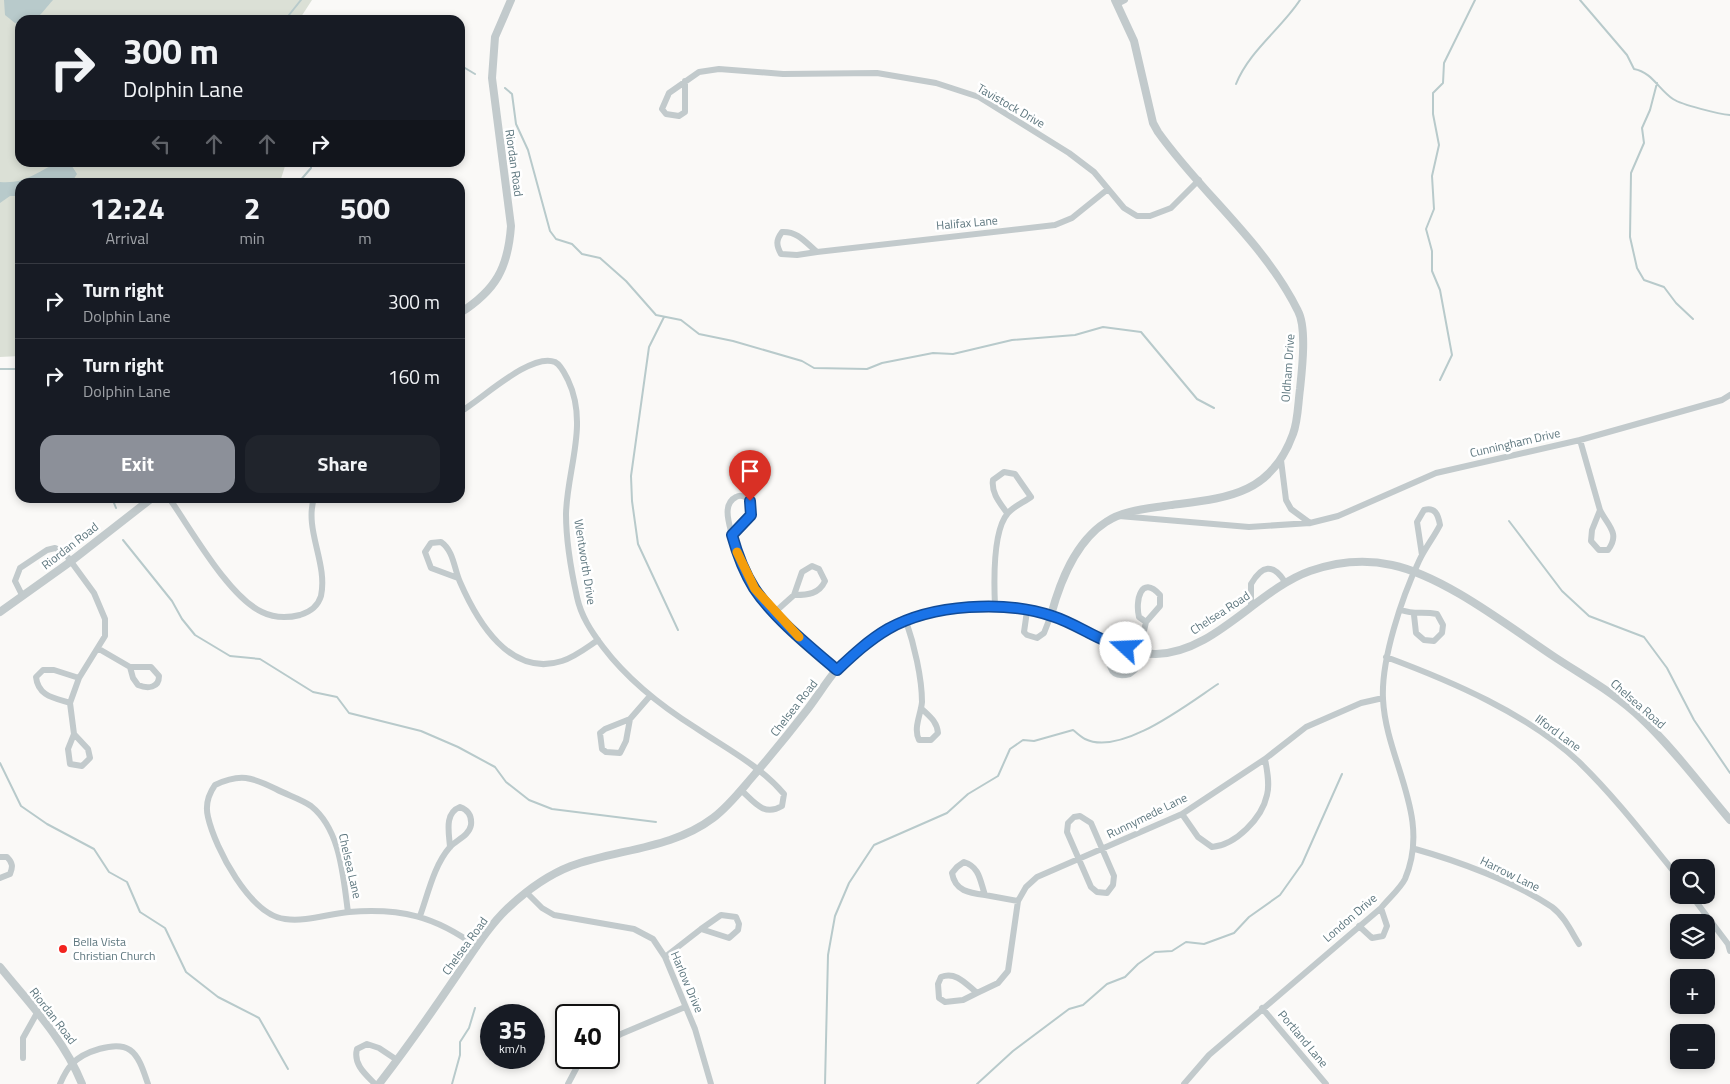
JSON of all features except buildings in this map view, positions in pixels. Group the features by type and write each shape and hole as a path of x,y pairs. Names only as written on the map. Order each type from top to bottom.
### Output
{"street":[{"name":"Riordan Road","path":"465,309 487,291 502,273 510,249 511,226 492,78 495,37 512,0"},
{"path":"1116,2 1125,0"},
{"name":"Oldham Drive","path":"1051,615 1057,593 1070,564 1089,537 1105,522 1118,516 1144,509 1212,500 1249,489 1266,477 1281,460 1294,433 1301,378 1302,326 1299,313 1273,269 1169,147 1153,123 1134,41 1116,2"},
{"name":"Tavistock Drive","path":"685,81 685,112 679,116 666,114 662,108 669,93 685,81 699,72 719,70 783,74 878,73 936,83 979,97 1069,153 1094,172 1124,208 1137,216 1150,216 1171,208 1199,180"},
{"name":"Halifax Lane","path":"817,252 798,235 790,231 782,232 778,238 777,246 781,254 797,255 1054,225 1072,218 1108,189"},
{"name":"Wentworth Drive","path":"465,409 526,366 546,361 556,363 565,373 572,389 578,427 566,510 567,534 577,598 585,620 620,670 650,696 759,769 784,794 782,806 773,811 762,809 741,790"},
{"name":"Cunningham Drive","path":"1118,516 1249,527 1310,523 1338,516 1436,473 1580,440 1722,400 1730,395"},
{"path":"1580,440 1600,510 1613,530 1614,539 1608,550 1599,550 1591,541 1592,530 1600,510"},
{"path":"1281,460 1286,500 1291,509 1310,523"},
{"path":"995,606 994,562 1007,513 1031,497 1015,474 1004,472 994,480 992,485 998,501 1007,513"},
{"path":"732,535 751,515 750,501 746,497 739,496 733,498 727,511 732,535 755,589 799,638 837,670"},
{"name":"Riordan Road","path":"0,612 70,562 146,503"},
{"path":"173,503 230,584 248,602 262,612 278,617 292,617 310,611 318,603 321,593 320,567 311,518 313,503"},
{"name":"London Drive","path":"1184,1084 1209,1055 1381,908 1404,880 1415,848 1414,826 1391,741 1383,698 1386,657 1401,610 1414,571 1440,525 1439,516 1435,510 1429,508 1424,510 1417,522 1422,555"},
{"path":"458,578 431,568 425,552 431,543 441,542 447,546 458,578 485,629 498,644 517,657 540,664 559,662 579,653 598,640"},
{"path":"22,595 15,581 20,568 47,550 55,548 64,552 94,594 105,619 105,636 99,649 79,678 70,704 74,734 68,756 70,764 82,766 90,758 88,748 74,734"},
{"name":"Chelsea Road","path":"377,1084 397,1060 504,911 526,892 570,867 665,842 691,831 712,819 733,801 837,670 866,644 888,629 906,621 936,612 995,606 1027,610 1051,615 1075,625 1112,645 1156,654 1187,647 1205,638 1285,582 1333,564 1355,562 1389,564 1414,571 1451,588 1609,692 1642,719 1663,741 1730,820"},
{"path":"775,612 794,595 802,572 812,566 819,569 825,581 822,587 814,593 794,595"},
{"path":"1251,607 1251,584 1263,570 1271,568 1278,571 1285,582"},
{"path":"1112,645 1109,666 1117,674 1130,674 1134,670 1140,651 1146,622 1160,606 1162,600 1156,590 1148,588 1143,590 1137,599 1139,617 1146,622"},
{"path":"1027,610 1024,632 1032,637 1037,638 1044,633 1051,615"},
{"path":"1401,610 1414,615 1426,612 1437,614 1443,625 1442,633 1434,641 1424,640 1416,633 1414,615"},
{"path":"906,621 913,640 922,701 916,734 919,740 930,740 938,733 937,727 934,720 921,708"},
{"path":"99,649 130,667 151,666 156,671 159,681 156,686 138,686 133,678 130,667"},
{"name":"Ilford Lane","path":"1386,657 1455,685 1497,706 1535,729 1578,761 1619,804 1670,867"},
{"path":"70,704 44,694 37,687 36,677 44,670 54,670 79,678"},
{"path":"630,719 626,741 620,752 613,753 602,749 600,733 605,729 630,719 650,696"},
{"name":"Runnymede Lane","path":"977,993 956,976 948,974 941,977 938,984 939,998 945,1002 963,1000 998,984 1008,971 1018,901 1026,887 1037,878 1182,814 1265,759 1306,727 1360,703 1383,698"},
{"path":"1182,814 1198,837 1212,847 1228,843 1250,825 1265,801 1268,794 1265,759"},
{"name":"Chelsea Lane","path":"348,912 335,842 322,817 309,805 254,778 235,778 214,785 207,803 208,817 223,854 253,901 273,916 284,920 311,919 348,912 385,912 420,916 455,931 477,947"},
{"path":"420,916 438,868 450,847 467,833 471,826 471,817 467,810 460,807 454,809 448,820 450,847"},
{"path":"1074,817 1085,818 1092,823 1114,876 1113,885 1107,893 1097,892 1091,887 1079,859 1067,832 1068,823 1074,817"},
{"name":"Harrow Lane","path":"1415,848 1458,862 1552,908 1566,921 1579,944"},
{"path":"0,857 7,857 12,862 12,868 10,874 0,878"},
{"path":"984,895 978,872 972,865 964,862 956,867 952,873 953,881 958,887 968,892 984,895 1018,901"},
{"name":"Harlow Drive","path":"526,892 542,908 554,915 634,929 653,939 665,957 695,1029 711,1084"},
{"path":"1698,904 1729,944 1730,951"},
{"path":"1359,926 1372,938 1382,936 1387,926 1381,908"},
{"path":"665,957 701,929 721,914 736,917 739,924 738,930 729,938 701,929"},
{"name":"Riordan Road","path":"0,966 73,1062 82,1084"},
{"path":"620,1035 685,1008"},
{"name":"Portland Lane","path":"1262,1008 1326,1084"},
{"path":"23,1058 23,1038 37,1013"},
{"path":"377,1084 357,1063 357,1049 367,1044 379,1048 397,1060"},
{"path":"60,1084 73,1062 88,1054 112,1046 122,1046 135,1054 148,1084"},
{"path":"568,1084 576,1069"}],"shaded area":[{"path":"0,0 312,0 302,15 15,15 15,167 285,167 281,178 15,178 15,356 0,357"},
{"path":"4,0 53,0 38,15 15,15 15,23 5,15"},
{"path":"48,167 73,167 77,174 74,178 28,178"},
{"path":"15,181 15,196 10,196 0,203 0,182"}],"waterway":[{"path":"289,15 301,0"},
{"path":"1236,84 1249,61 1300,0"},
{"path":"1440,380 1452,355 1440,290 1432,271 1432,251 1426,229 1434,209 1432,176 1439,145 1433,114 1433,93 1443,83 1444,63 1475,0"},
{"path":"1580,0 1627,55 1634,69 1651,77 1673,99 1692,106 1730,115"},
{"path":"465,68 475,74"},
{"path":"1657,83 1650,110 1642,128 1644,143 1631,173 1630,237 1637,268 1644,280 1664,287 1676,303 1693,319"},
{"path":"505,88 512,94 516,124 528,150 550,231 556,239 572,244 582,254 600,258 626,281 656,315 681,320 699,334 733,341 802,361 814,368 867,369 882,363 933,353 953,354 1012,340 1075,335 1103,327 1141,332 1197,399 1214,408"},
{"path":"302,178 311,167"},
{"path":"664,317 649,347 631,476 632,501 638,544 678,630"},
{"path":"0,369 15,369"},
{"path":"114,503 116,508"},
{"path":"1509,521 1562,591 1589,616 1644,637 1667,668 1694,720 1730,773"},
{"path":"123,540 172,601 182,619 195,635 230,656 260,659 313,692 337,697 349,713 421,731 458,747 495,767 506,782 529,800 552,809 656,822"},
{"path":"825,1084 828,955 835,916 849,883 874,845 947,813 968,794 998,776 1010,749 1023,740 1034,741 1073,730 1085,739 1100,743 1117,741 1135,735 1154,725 1218,684"},
{"path":"0,763 21,806 47,824 94,849 109,872 127,882 140,912 165,928 186,972 218,997 259,1018 288,1069"},
{"path":"977,1084 1013,1051 1069,1009 1083,1005 1107,984 1125,977 1138,964 1155,952 1172,951 1186,942 1204,944 1234,933 1249,917 1280,895 1302,864 1342,774"},
{"path":"452,1084 460,1055 460,1042 469,1028 475,1008"}],"slow traffic":[{"path":"737,552 755,589 799,637"}],"place":[{"name":"Bella Vista Christian Church","path":"63,949"}],"route":[{"path":"750,501 751,515 732,535 736,551 745,570 755,589 775,612 799,638 837,670 866,644 888,629 906,621 936,612 995,606 1013,607 1051,615 1075,625 1112,645 1126,648"}]}
